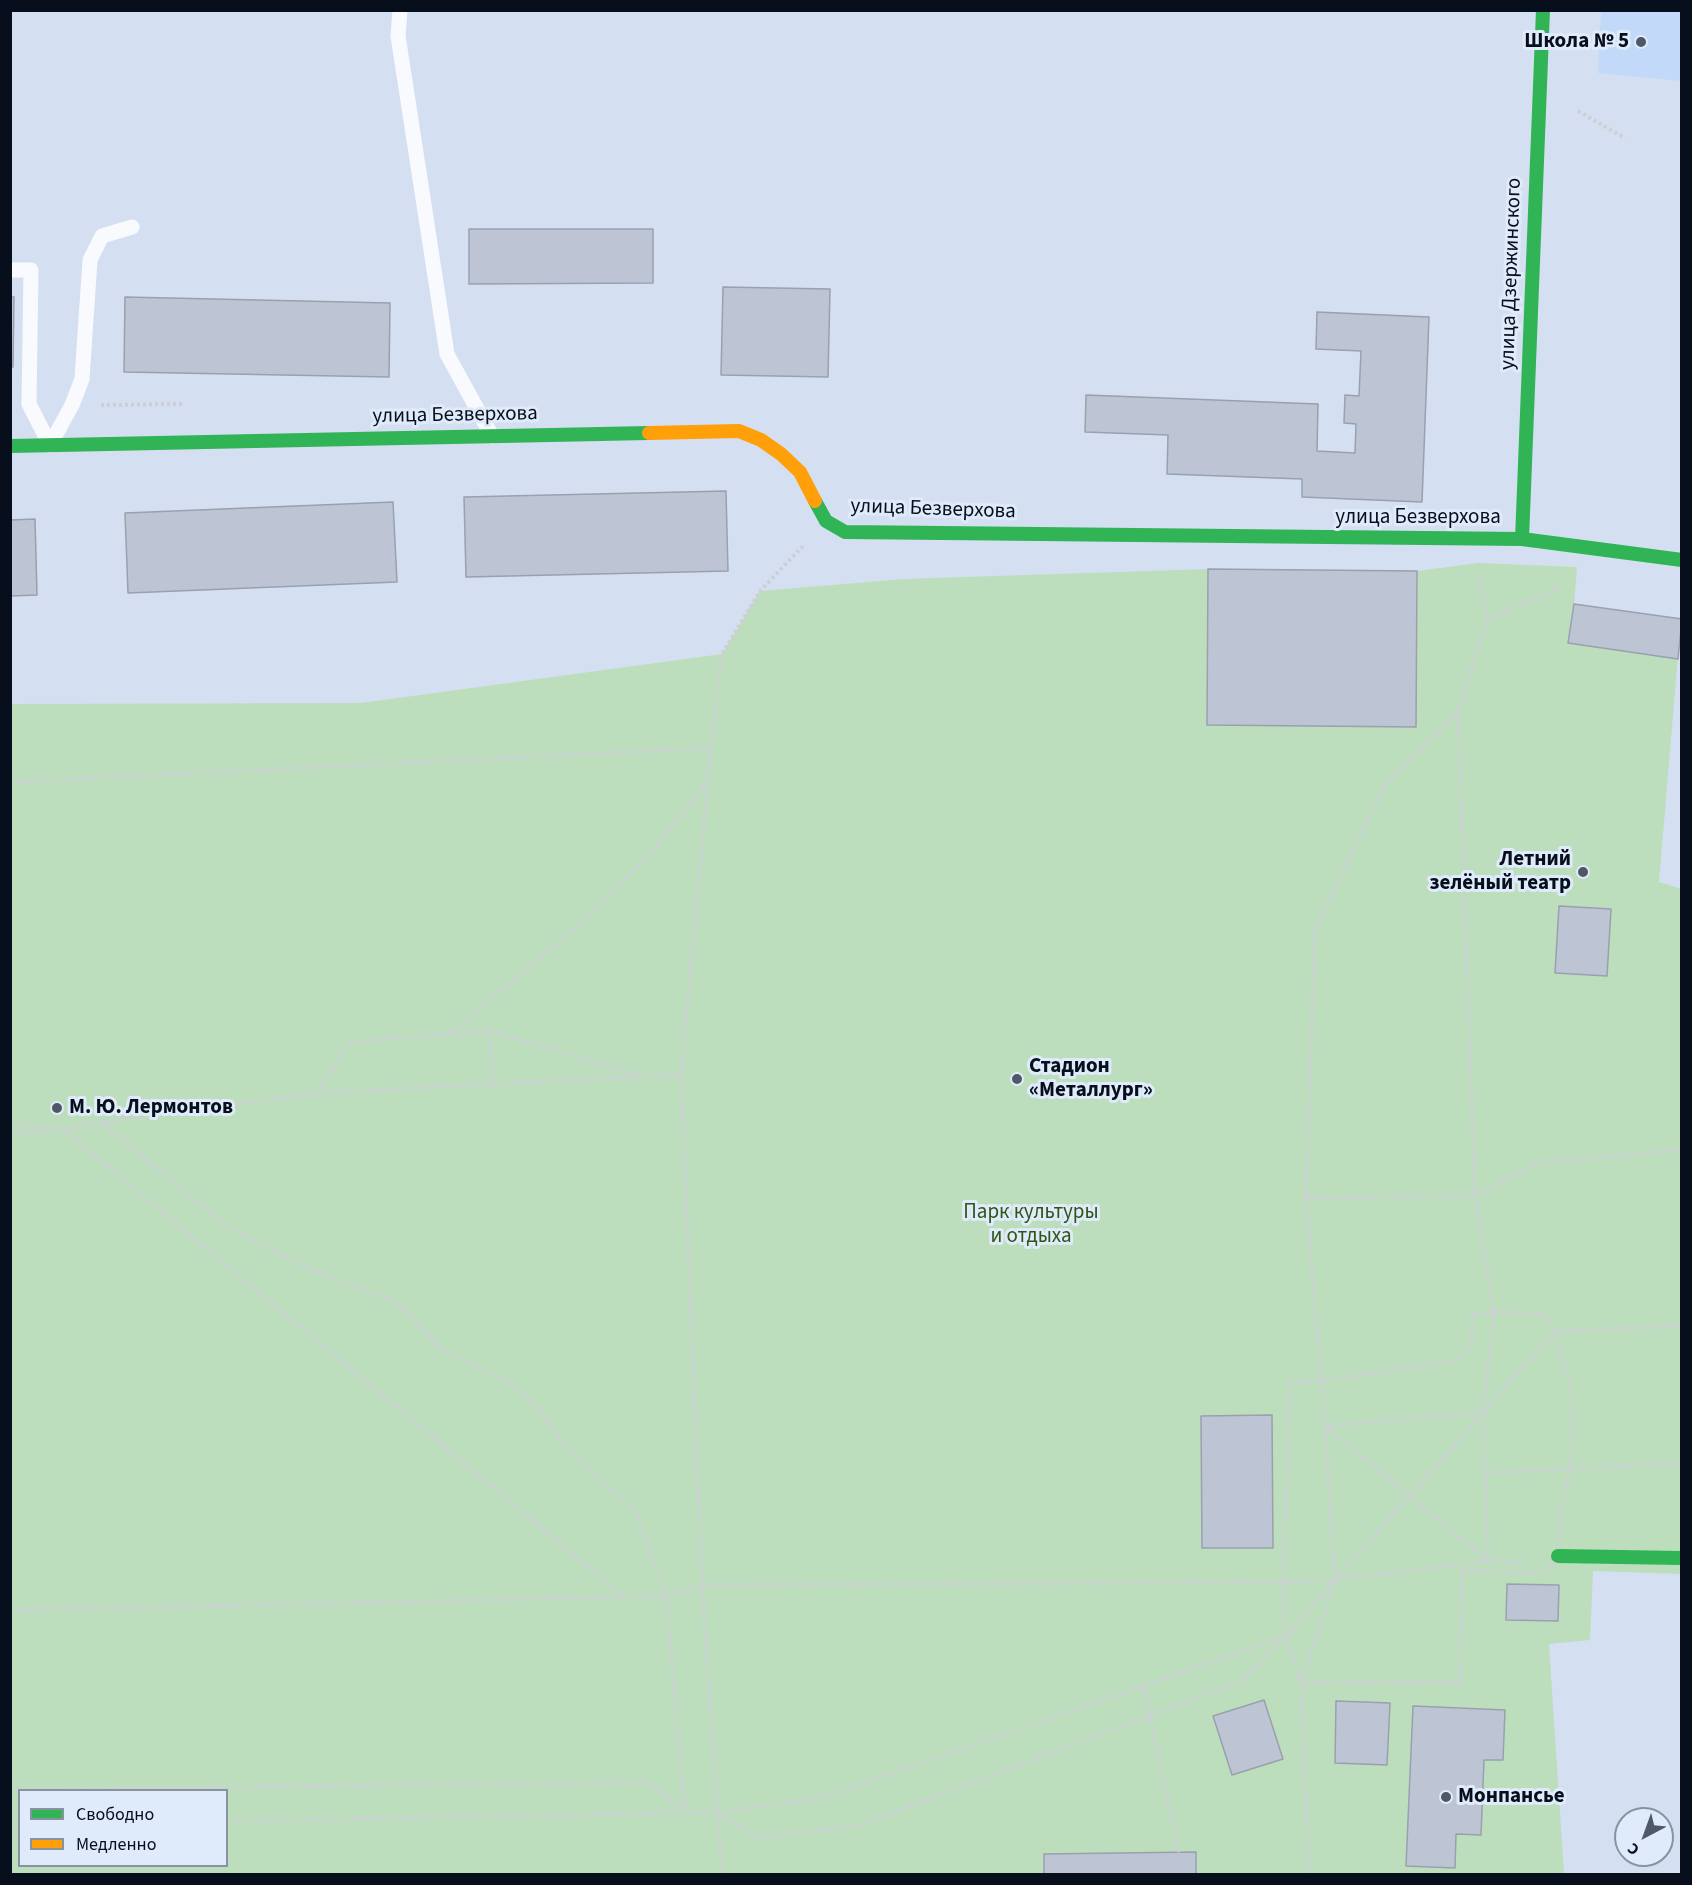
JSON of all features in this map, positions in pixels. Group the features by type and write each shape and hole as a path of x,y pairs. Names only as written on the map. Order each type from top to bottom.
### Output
{"street":[{"name":"улица Дзержинского","path":"1522,539 1543,10"},
{"name":"улица Безверхова","path":"10,446 739,431 781,453 800,472 826,521 845,532 1522,539 1682,560"},
{"path":"1554,1561 1682,1558"}],"lane":[{"path":"400,10 398,36 447,354 492,436"},
{"path":"50,446 72,405 82,379 90,260 102,236 132,227"},
{"path":"10,270 30,270 29,404 50,446"}],"path":[{"path":"1578,111 1625,138"},
{"path":"722,1875 702,1585 681,1074 711,748 722,654 760,591 826,521"},
{"path":"1479,574 1487,619 1458,713 1476,1196 1494,1312 1483,1412 1488,1561"},
{"path":"1487,619 1564,586"},
{"path":"1301,1683 1335,1580 1306,1198 1314,928 1386,783 1458,713"},
{"path":"10,782 711,748"},
{"path":"449,1034 586,919 654,849 708,781"},
{"path":"490,1031 494,1084"},
{"path":"319,1093 348,1042 490,1031 642,1076"},
{"path":"10,1134 64,1130 101,1122 319,1093 681,1074"},
{"path":"101,1122 229,1228 314,1271 398,1303 440,1349 509,1383 534,1403 562,1441 605,1485 634,1509 666,1596 686,1811"},
{"path":"10,1123 64,1130 623,1597"},
{"path":"1306,1198 1476,1196 1538,1163 1682,1150"},
{"path":"1301,1683 1460,1682 1462,1570 1544,1574 1554,1561 1562,1502 1570,1468 1573,1426 1570,1387 1555,1331 1545,1314 1494,1312 1473,1314 1472,1347 1459,1360 1321,1381 1290,1382 1283,1582 1286,1636 1301,1683 1309,1875"},
{"path":"717,1812 754,1838 858,1826 1244,1680 1286,1636 1555,1331 1682,1326"},
{"path":"1325,1426 1483,1412"},
{"path":"1325,1426 1488,1561"},
{"path":"1485,1473 1682,1463"},
{"path":"10,1610 666,1596 702,1585 1283,1582 1335,1580 1488,1561 1529,1564"},
{"path":"1540,1565 1554,1561"},
{"path":"228,1821 717,1812 819,1798 1286,1636"},
{"path":"1143,1687 1179,1852"},
{"path":"90,1789 646,1782 686,1811"}],"shaded area":[{"name":"Школа № 5","path":"1601,11 1681,11 1681,81 1598,73"}],"green space":[{"name":"Парк культуры и отдыха","path":"1478,563 1577,567 1574,604 1681,619 1659,882 1682,889 1681,1574 1593,1571 1590,1640 1549,1644 1564,1874 11,1874 10,704 361,703 722,654 760,591 904,579 1208,569 1417,571"}],"building":[{"path":"469,229 653,229 653,283 469,284"},
{"path":"723,287 830,289 828,377 721,375"},
{"path":"10,297 14,297 13,367 10,367"},
{"path":"125,297 390,303 389,377 124,372"},
{"path":"1317,312 1429,317 1422,502 1302,497 1302,479 1167,474 1168,435 1085,432 1086,395 1318,404 1317,451 1355,453 1356,424 1344,423 1345,395 1359,396 1361,351 1316,349"},
{"path":"726,491 728,571 466,577 464,497"},
{"path":"393,502 397,582 128,593 125,513"},
{"path":"35,519 37,595 10,596 10,520"},
{"path":"1208,569 1417,571 1416,727 1207,725"},
{"path":"1574,604 1682,619 1678,659 1568,643"},
{"path":"1559,906 1611,909 1607,976 1555,973"},
{"path":"1272,1415 1273,1548 1202,1548 1201,1416"},
{"path":"1507,1584 1559,1585 1558,1621 1506,1620"},
{"path":"1264,1700 1283,1759 1232,1775 1213,1716"},
{"path":"1336,1701 1390,1703 1387,1765 1335,1763"},
{"name":"Монпансье","path":"1413,1706 1505,1710 1503,1760 1484,1760 1481,1835 1456,1834 1455,1868 1406,1866"},
{"path":"1196,1852 1196,1874 1044,1874 1044,1854"}],"traffic: fast":[{"path":"1522,539 1543,10"},
{"path":"10,446 649,433"},
{"path":"815,501 826,521 845,532 1522,539 1682,560"},
{"path":"1558,1556 1682,1558"}],"traffic: slow":[{"path":"649,433 739,431 761,440 781,454 800,472 815,501"}],"place":[{"name":"Школа № 5","path":"1641,42"},
{"name":"Летний зелёный театр","path":"1583,872"},
{"name":"Стадион «Металлург»","path":"1017,1079"},
{"name":"М. Ю. Лермонтов","path":"57,1108"},
{"name":"Монпансье","path":"1446,1797"}]}
